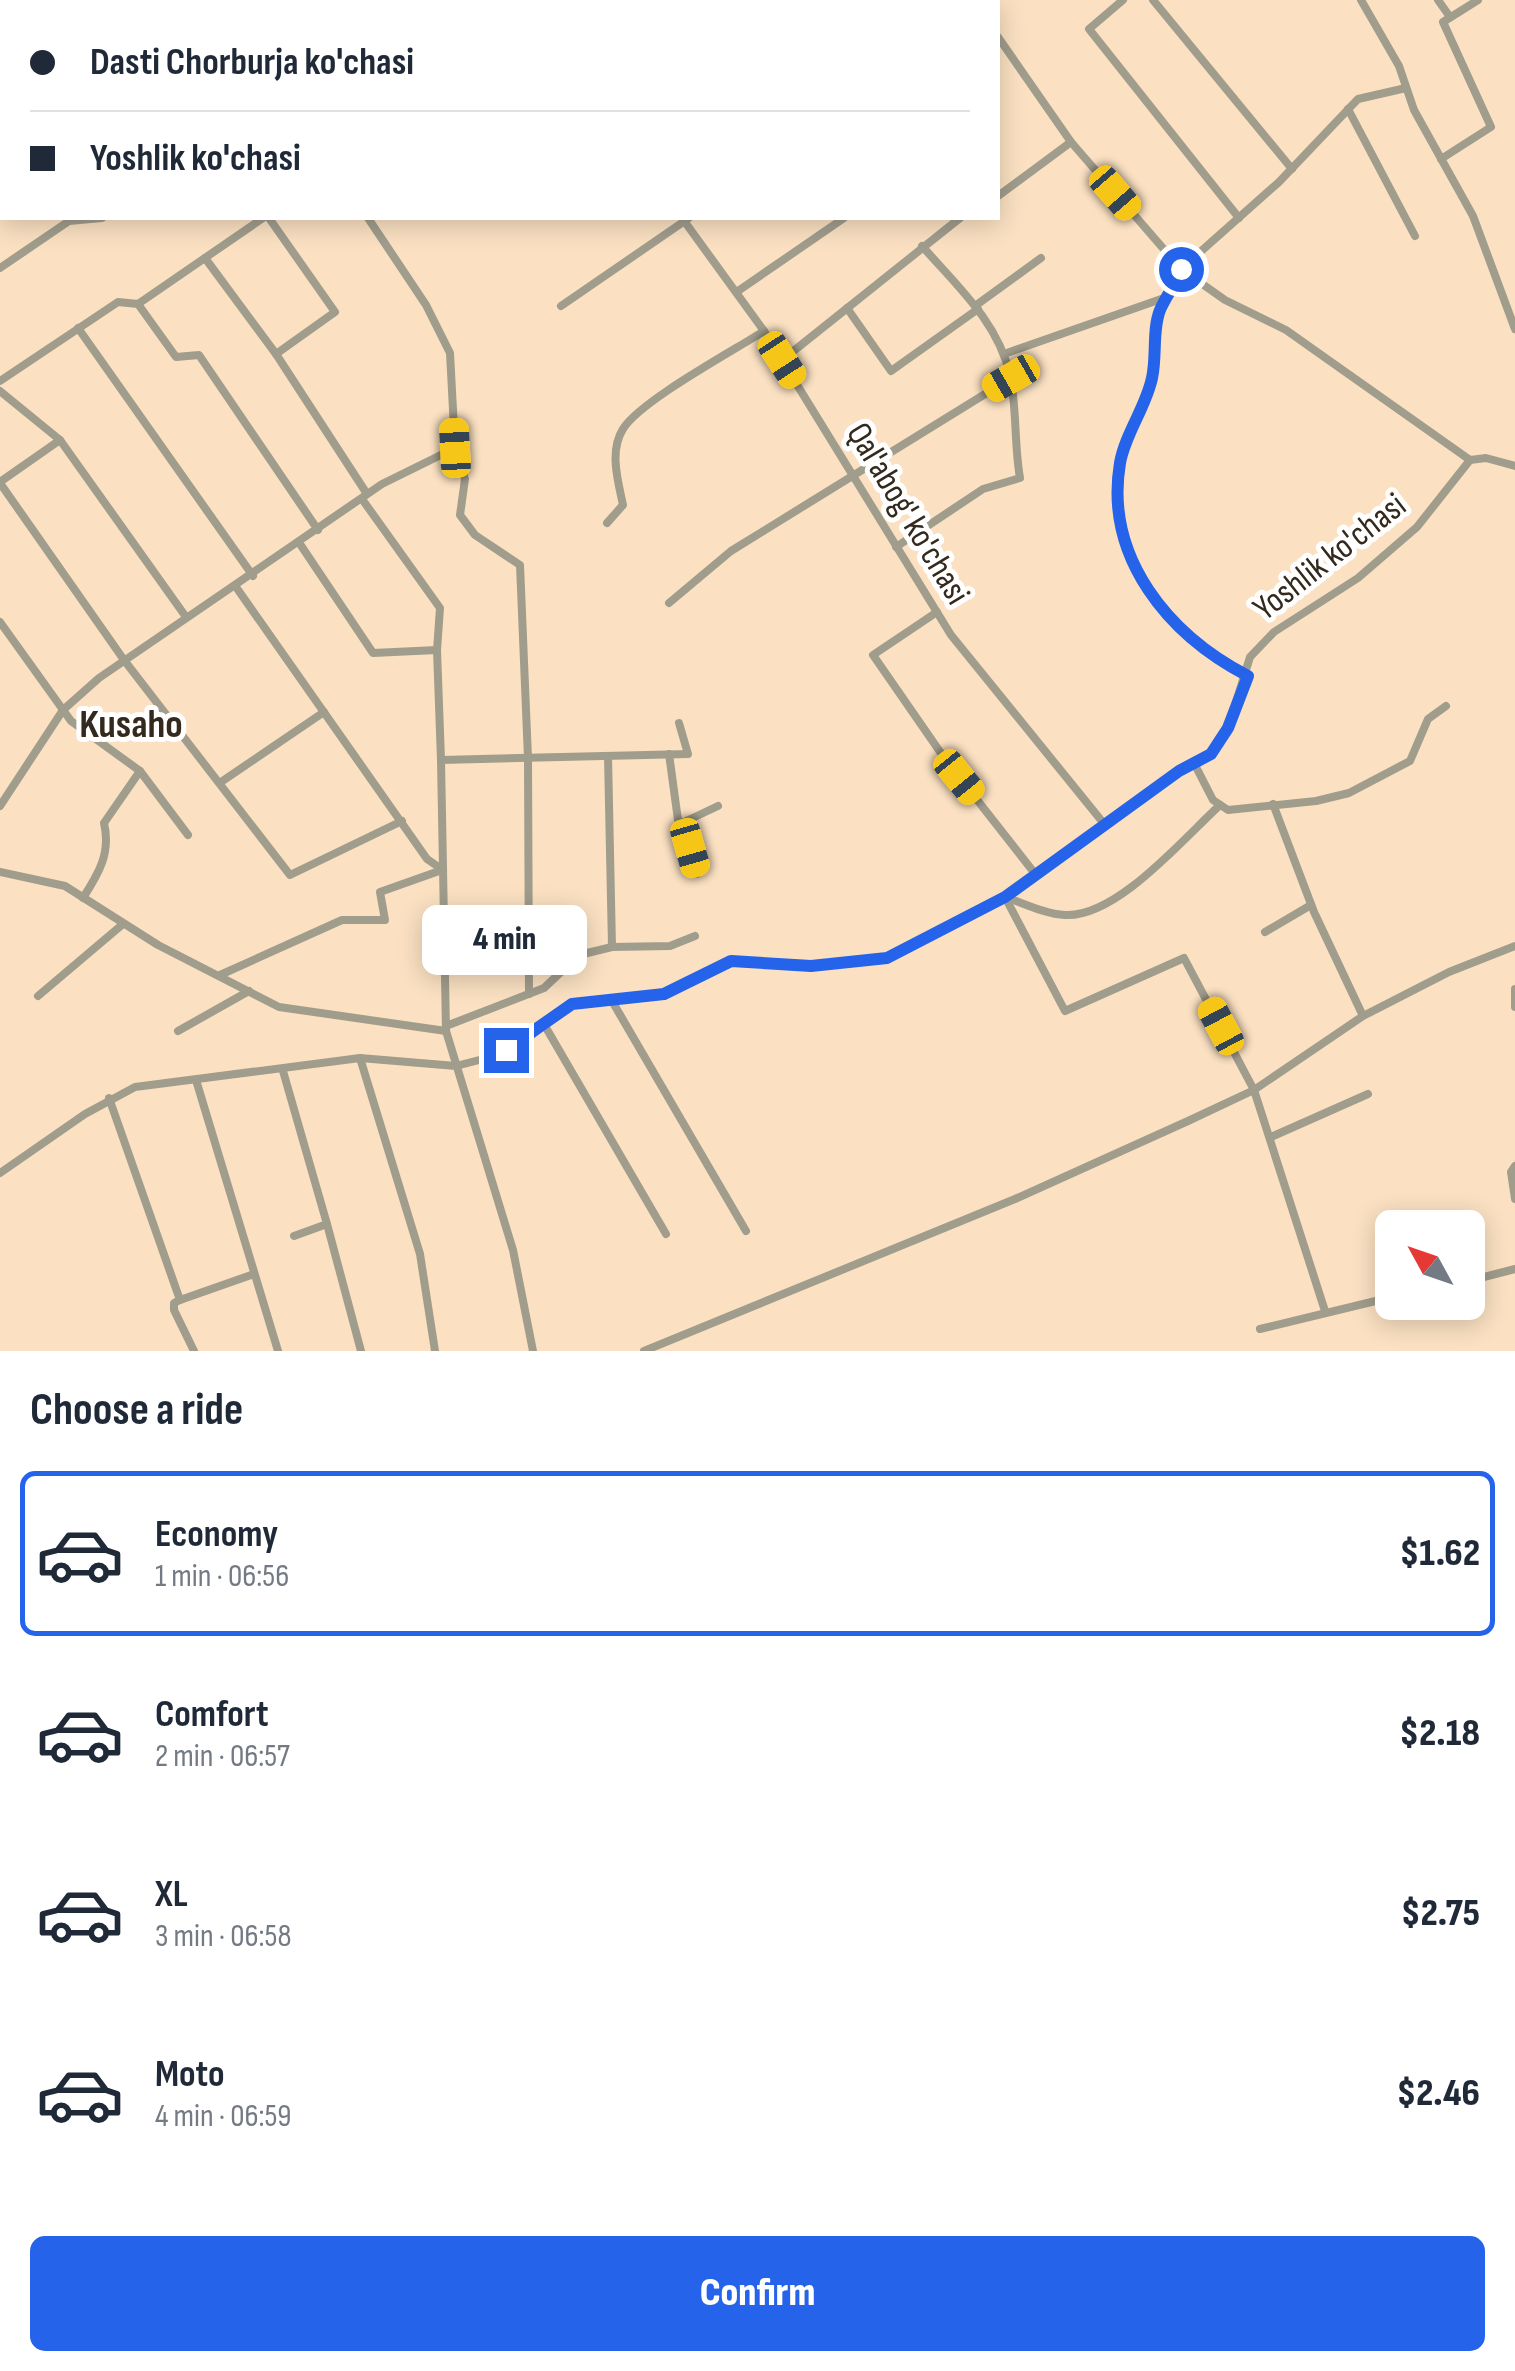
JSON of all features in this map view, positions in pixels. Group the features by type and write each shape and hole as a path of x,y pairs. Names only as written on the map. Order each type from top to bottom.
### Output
{"street":[{"path":"1123,0 1089,29 1238,218"},
{"path":"1153,0 1292,169"},
{"path":"1361,0 1440,159 1473,216 1515,329"},
{"path":"1438,0 1450,17"},
{"path":"1440,159 1492,127 1442,22 1478,0"},
{"path":"1000,40 1071,142 1181,269 1225,300 1286,330 1470,460 1486,458 1515,466"},
{"path":"1248,676 1215,659 1168,621 1140,576 1117,514 1120,462 1152,379 1159,312 1181,269 1292,169 1358,99 1406,88"},
{"path":"1348,109 1415,236"},
{"path":"1000,195 1071,142"},
{"path":"0,268 69,220"},
{"path":"0,381 118,302 138,304 263,220"},
{"path":"267,220 335,312 276,354"},
{"path":"369,220 426,305 450,353 455,448 465,479 460,516 475,534 520,564 528,758 529,994"},
{"path":"561,306 682,220"},
{"name":"Qal'abog' ko'chasi","path":"686,220 764,331 937,612 1106,826"},
{"path":"738,291 841,220"},
{"path":"782,360 957,220"},
{"path":"896,547 983,490 1020,478 1011,378 1004,354 976,307 922,246"},
{"path":"205,258 276,354 364,496 440,608 437,650 446,1028 513,1250 533,1351"},
{"path":"847,308 891,371 1042,258"},
{"path":"1004,354 1168,297"},
{"path":"138,304 176,357 199,354 318,530"},
{"path":"78,328 253,576"},
{"path":"607,523 623,505 614,464 622,429 652,404 764,331"},
{"path":"669,604 731,551 1011,378"},
{"path":"0,391 60,440 186,617"},
{"path":"60,440 0,483 124,660 290,875 402,821"},
{"path":"0,806 63,710 124,660 300,544 364,496 455,448"},
{"name":"Yoshlik ko'chasi","path":"456,1066 488,1058 546,1026 572,1004 664,994 731,961 811,966 887,958 1005,897 1179,771 1211,754 1228,728 1248,676 1250,657 1274,632 1358,578 1418,527 1470,460"},
{"path":"300,544 373,653 437,650"},
{"path":"236,587 427,859 443,870"},
{"path":"937,612 873,655 945,759 1036,875"},
{"path":"0,622 63,710 140,771 188,835"},
{"path":"1195,764 1220,805 1228,810 1348,793 1410,761 1428,719 1446,706"},
{"path":"221,782 324,712"},
{"path":"440,760 688,754 679,723"},
{"path":"669,754 678,820 697,874"},
{"path":"608,756 612,947"},
{"path":"82,898 99,872 108,844 104,824 140,771"},
{"path":"1274,804 1312,906 1363,1016"},
{"path":"1005,897 1068,916 1108,906 1131,891 1220,805"},
{"path":"682,823 718,806"},
{"path":"220,975 342,920 385,920 380,892 443,870"},
{"path":"0,872 65,886 123,924 279,1007 446,1028 544,988 579,956 612,947 670,946 696,936"},
{"path":"1005,897 1065,1012 1184,958 1254,1090 1325,1311"},
{"path":"1265,932 1312,906"},
{"path":"38,996 123,924"},
{"path":"644,1351 1014,1199 1254,1090 1363,1016 1448,972 1515,946"},
{"path":"1515,988 1515,1007"},
{"path":"178,1031 249,991"},
{"path":"612,1001 746,1231"},
{"path":"546,1026 666,1234"},
{"path":"0,1173 110,1098 135,1087 360,1058 456,1066"},
{"path":"360,1058 420,1254 435,1351"},
{"path":"284,1070 361,1351"},
{"path":"196,1080 278,1351"},
{"path":"1271,1137 1368,1094"},
{"path":"110,1098 180,1300"},
{"path":"1515,1166 1511,1172 1515,1198"},
{"path":"294,1236 327,1224"},
{"path":"1485,1277 1515,1269"},
{"path":"194,1351 174,1303 254,1274"},
{"path":"1260,1329 1375,1301"}],"district":[{"name":"Kusaho","path":"131,723"}],"route":[{"path":"506,1050 546,1026 572,1004 664,994 731,961 811,966 887,958 1005,897 1179,771 1211,754 1228,728 1248,676 1215,659 1168,621 1140,576 1117,514 1120,462 1152,379 1159,312 1181,269"}]}
